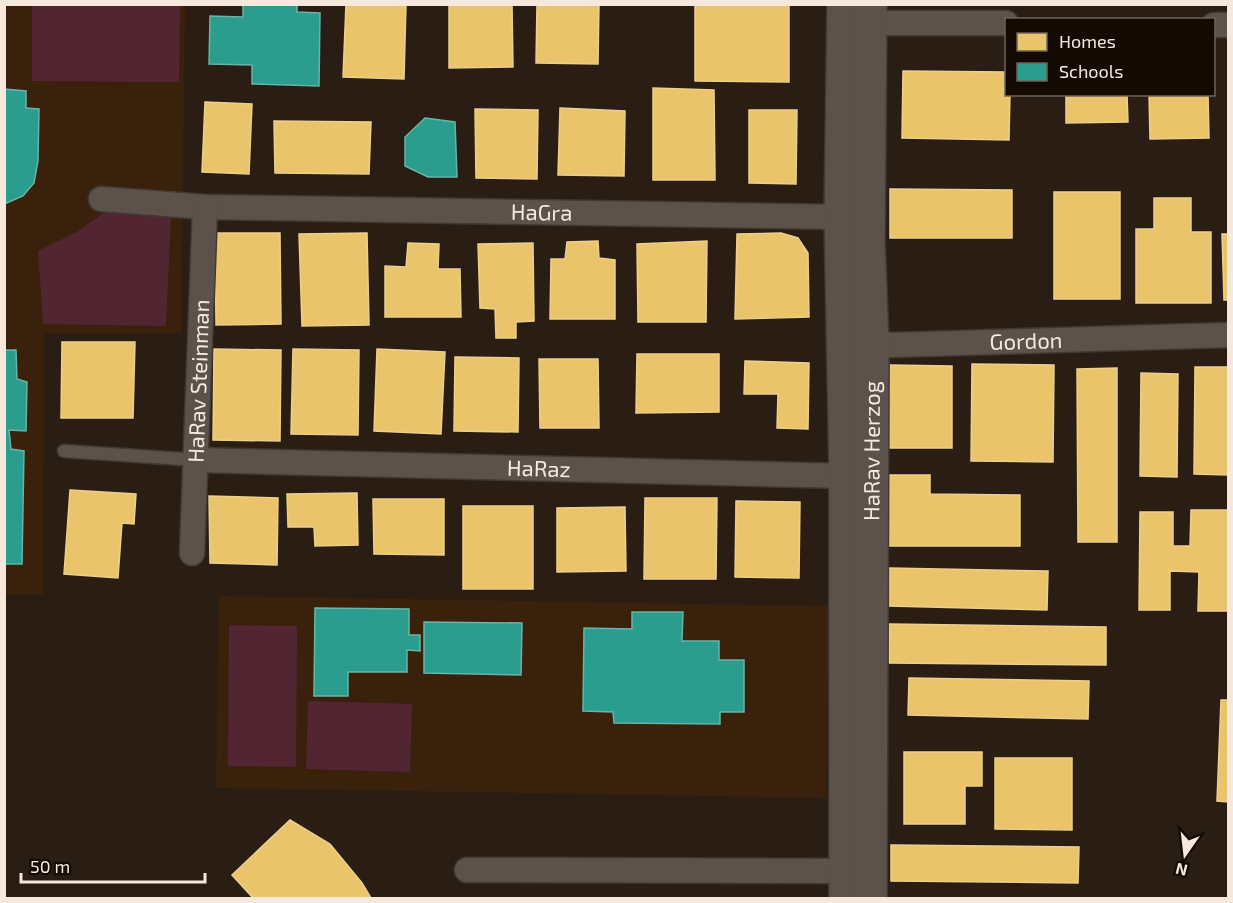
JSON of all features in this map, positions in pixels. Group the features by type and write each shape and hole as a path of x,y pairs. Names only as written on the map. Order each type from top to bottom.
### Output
{"street":[{"name":"HaRav Herzog","path":"844,4 862,22 873,343 870,452 870,898"},
{"name":"HaRav Herzog","path":"845,885 846,476 842,217 862,22"},
{"path":"862,22 1005,23"},
{"name":"HaGra","path":"102,200 205,207 842,217"},
{"name":"HaRav Steinman","path":"192,553 198,460 205,207"},
{"path":"842,217 868,242"},
{"path":"844,302 873,343"},
{"name":"Gordon","path":"873,343 1228,335"},
{"path":"846,476 870,452"},
{"name":"HaRaz","path":"198,460 846,476"},
{"path":"467,870 845,885"}],"lane":[{"path":"64,451 198,460"}],"shaded area":[{"path":"4,5 185,5 181,333 44,333 43,595 5,595"},
{"path":"32,5 180,5 179,82 32,81"},
{"path":"109,209 171,213 166,326 43,324 38,251 77,232"},
{"path":"219,596 829,606 826,798 216,788"},
{"path":"229,625 297,626 296,767 228,766"},
{"path":"308,701 412,704 410,772 306,769"}],"building: Homes":[{"path":"346,4 406,4 404,79 343,77"},
{"path":"449,4 512,4 513,67 449,68"},
{"path":"537,4 599,4 598,64 536,63"},
{"path":"695,4 789,4 789,82 695,81"},
{"path":"903,71 1005,72 1005,96 1010,96 1009,140 902,138"},
{"path":"653,88 714,90 715,180 653,180"},
{"path":"1066,96 1127,96 1128,122 1066,123"},
{"path":"1149,96 1208,96 1209,138 1150,139"},
{"path":"205,102 252,104 249,174 202,172"},
{"path":"560,108 625,111 624,176 558,175"},
{"path":"475,109 538,110 537,179 476,178"},
{"path":"749,110 797,110 796,184 749,183"},
{"path":"274,121 371,122 369,174 275,173"},
{"path":"890,189 1012,190 1012,238 890,238"},
{"path":"1054,192 1120,192 1120,299 1054,299"},
{"path":"1154,198 1191,198 1191,232 1211,232 1211,303 1136,303 1136,229 1154,229"},
{"path":"215,233 280,233 281,324 216,325"},
{"path":"367,233 369,325 302,326 299,234"},
{"path":"781,233 798,238 808,253 809,317 735,319 737,234"},
{"path":"1222,234 1228,234 1228,300 1224,300"},
{"path":"598,241 599,258 615,260 615,319 550,319 551,259 565,259 567,242"},
{"path":"707,241 706,322 638,322 637,244"},
{"path":"408,243 439,244 438,269 460,269 461,317 385,317 385,266 406,267"},
{"path":"533,243 534,321 516,322 516,338 496,338 495,309 480,308 478,244"},
{"path":"62,342 135,342 133,418 61,418"},
{"path":"214,349 281,350 280,441 213,440"},
{"path":"293,349 359,350 358,435 291,434"},
{"path":"377,349 445,352 441,434 374,431"},
{"path":"637,354 719,354 719,412 636,413"},
{"path":"455,357 519,358 518,432 454,431"},
{"path":"539,359 598,359 599,428 540,428"},
{"path":"745,361 809,363 808,429 777,428 778,394 744,394"},
{"path":"972,364 1054,365 1053,462 971,461"},
{"path":"889,365 952,366 952,448 889,448"},
{"path":"1195,367 1228,367 1228,475 1194,474"},
{"path":"1117,368 1117,542 1078,542 1077,369"},
{"path":"1141,373 1178,374 1177,477 1140,476"},
{"path":"889,475 930,475 930,494 1020,495 1020,546 889,546"},
{"path":"70,490 136,494 134,524 122,523 118,578 64,574"},
{"path":"357,493 358,545 315,546 314,527 288,527 287,494"},
{"path":"209,496 278,498 277,565 210,563"},
{"path":"645,498 717,498 716,579 644,579"},
{"path":"373,499 444,499 444,555 374,554"},
{"path":"736,501 800,502 799,578 735,577"},
{"path":"463,506 533,506 533,589 463,589"},
{"path":"625,507 626,571 557,572 557,508"},
{"path":"1191,510 1228,510 1228,611 1198,611 1199,572 1170,571 1170,610 1139,610 1140,512 1173,512 1173,546 1190,546"},
{"path":"889,568 1048,571 1047,610 888,606"},
{"path":"889,624 1106,627 1106,665 889,663"},
{"path":"909,678 1089,681 1088,719 908,715"},
{"path":"1221,700 1228,700 1228,802 1217,801"},
{"path":"904,752 982,752 982,786 965,786 965,824 904,824"},
{"path":"995,758 1072,758 1072,830 995,829"},
{"path":"290,820 330,844 362,883 371,898 253,898 232,875"},
{"path":"891,845 1079,847 1078,883 891,881"}],"building: Schools":[{"path":"243,4 297,4 297,12 320,13 319,86 252,84 252,65 209,64 210,16 243,17"},
{"path":"4,89 26,91 26,108 39,109 38,161 34,183 23,196 4,204"},
{"path":"425,118 455,122 457,177 428,177 405,166 405,137"},
{"path":"4,350 16,350 17,379 27,382 26,431 9,430 11,449 24,451 22,564 4,564"},
{"path":"315,608 409,609 409,635 420,635 420,651 407,650 407,672 348,672 348,696 314,696"},
{"path":"632,612 683,612 682,641 719,641 719,660 744,660 744,712 720,712 720,724 614,723 613,712 583,711 584,628 632,629"},
{"path":"424,622 522,623 521,675 424,673"}]}
